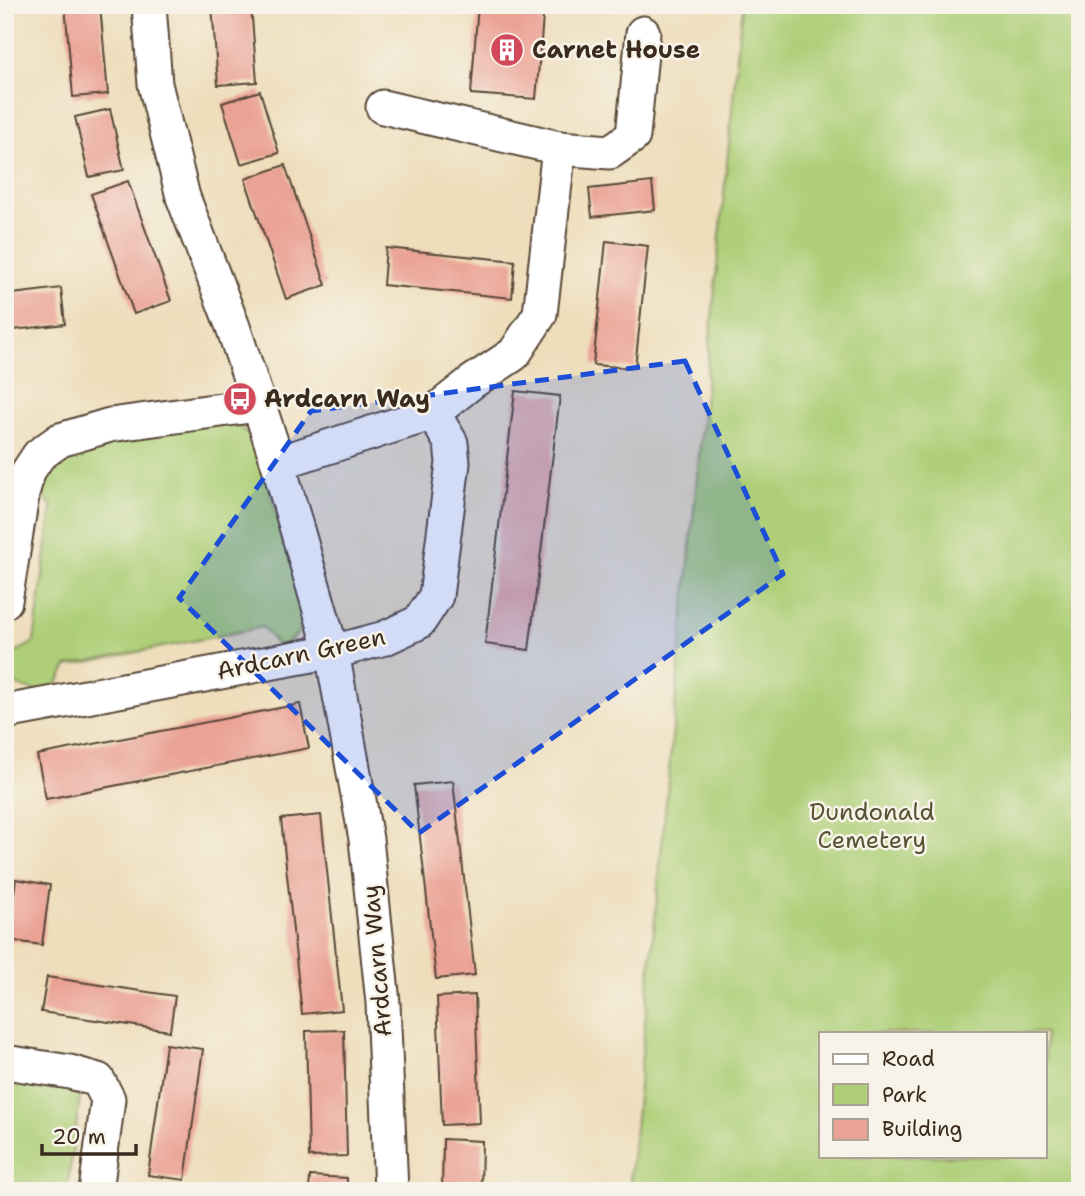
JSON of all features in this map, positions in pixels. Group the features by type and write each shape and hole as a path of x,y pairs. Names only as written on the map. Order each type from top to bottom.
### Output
{"street":[{"name":"Ardcarn Way","path":"149,5 156,84 183,197 233,327 278,463 332,652 366,839 383,1003 391,1191"},
{"path":"383,107 559,148 610,152 634,136 643,33"},
{"path":"278,463 433,412 514,354 540,314 559,148"},
{"path":"5,601 23,490 29,470 39,456 60,440 110,425 258,405"},
{"name":"Ardcarn Green","path":"5,712 332,652 385,638 419,622 436,596 453,463 451,443 433,412"},
{"path":"5,1062 70,1072 98,1080 108,1099 96,1191"}],"highlighted area":[{"path":"685,361 783,574 419,833 179,598 311,411"}],"green space":[{"name":"Dundonald Cemetery","path":"742,5 1080,5 1080,1191 629,1191"},
{"path":"220,421 239,426 256,442 304,607 299,632 280,649 263,627 67,666 55,688 38,692 16,685 6,666 13,654 34,642 52,507 36,486 52,457 77,441"},
{"path":"5,1072 71,1085 80,1098 67,1191 5,1191"}],"building":[{"path":"65,5 100,5 108,94 73,97"},
{"path":"212,5 251,5 257,82 218,85"},
{"name":"Carnet House","path":"478,5 544,5 536,99 471,94"},
{"path":"260,91 279,153 241,164 222,103"},
{"path":"110,109 124,170 89,177 75,117"},
{"path":"285,165 326,285 286,299 245,179"},
{"path":"128,181 171,301 134,314 91,194"},
{"path":"652,182 655,210 592,217 589,189"},
{"path":"606,241 648,246 635,368 593,365"},
{"path":"386,248 515,261 512,298 383,285"},
{"path":"61,288 65,324 5,331 5,295"},
{"path":"515,391 560,396 529,650 485,644"},
{"path":"300,704 309,748 46,799 37,755"},
{"path":"453,781 475,975 436,979 414,785"},
{"path":"321,815 342,1010 302,1014 281,819"},
{"path":"16,879 50,885 42,945 7,940"},
{"path":"47,977 175,996 170,1031 41,1012"},
{"path":"475,995 480,1123 442,1125 437,997"},
{"path":"344,1030 347,1156 309,1157 306,1031"},
{"path":"166,1044 203,1049 185,1180 148,1175"},
{"path":"443,1139 482,1141 481,1191 442,1191"},
{"path":"310,1176 347,1178 347,1191 309,1191"}],"place":[{"name":"Carnet House","path":"507,50"},
{"name":"Ardcarn Way","path":"240,399"}]}
